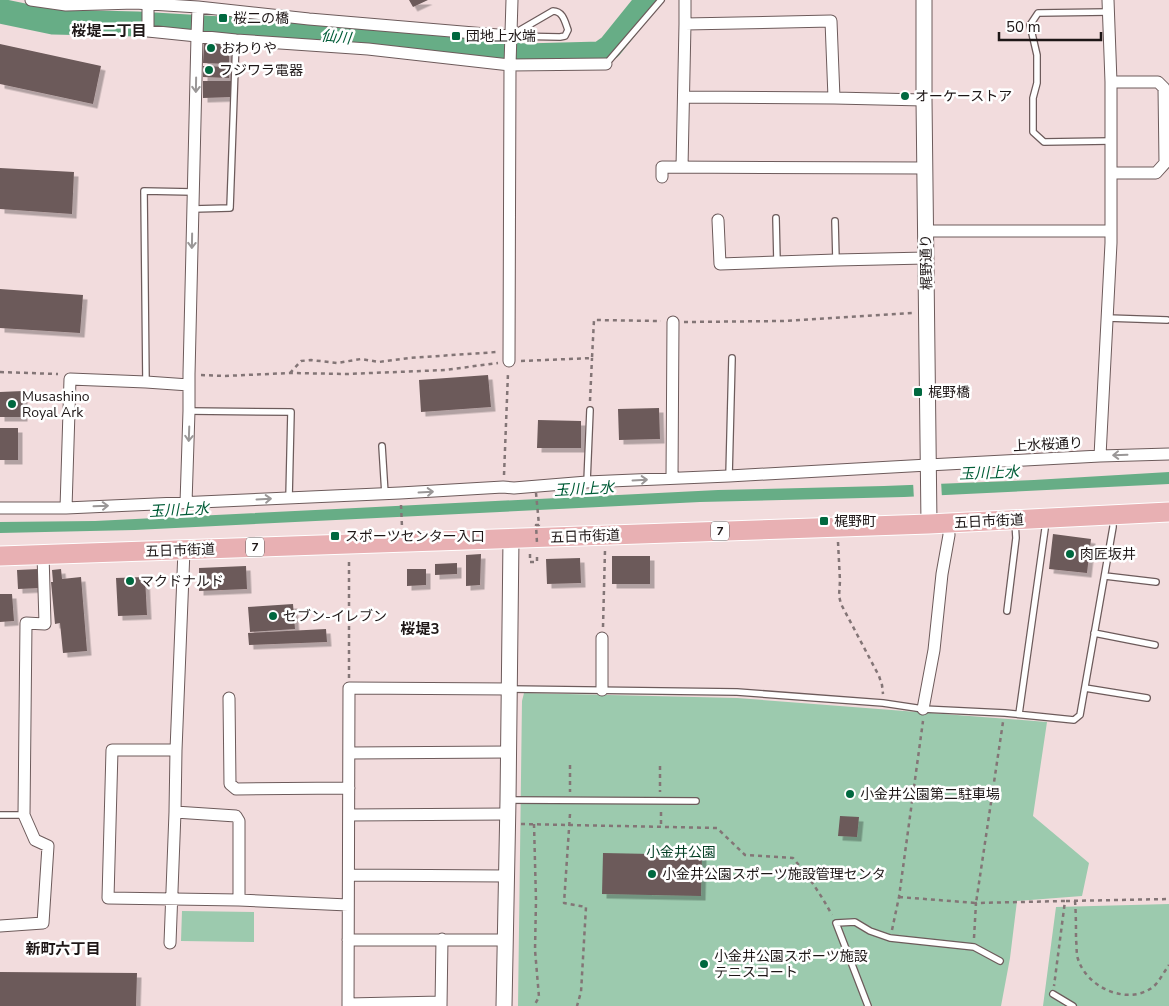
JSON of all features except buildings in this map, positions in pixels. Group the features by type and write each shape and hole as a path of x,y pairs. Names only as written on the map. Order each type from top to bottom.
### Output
{"main road":[{"name":"五日市街道","path":"0,556 929,524 1169,512"}],"street":[{"path":"31,0 66,5 135,3 198,8 510,40"},
{"path":"508,357 510,40 512,0"},
{"path":"682,167 685,0"},
{"name":"梶野通り","path":"924,0 929,524"},
{"path":"148,4 148,31 236,40 368,49 510,65 606,64"},
{"path":"1100,456 1111,231 1111,82 1108,6"},
{"path":"186,502 190,411 189,380 198,8"},
{"path":"685,24 830,21 834,98"},
{"path":"1111,82 1158,82 1164,88 1166,163 1156,173 1111,173"},
{"path":"684,97 924,100"},
{"path":"662,178 662,166 926,168"},
{"path":"718,220 720,264 926,258"},
{"path":"926,231 1111,231"},
{"path":"672,478 673,322"},
{"path":"66,508 70,380 146,382 189,380"},
{"name":"上水桜通り","path":"0,508 66,508 514,488 672,478 928,469 1100,456 1169,454"},
{"path":"924,709 934,650 942,574 949,535 948,523"},
{"path":"504,1006 511,538"},
{"path":"170,943 184,550"},
{"path":"0,926 44,922 48,846 35,840 24,814 26,623 46,624 43,554"},
{"path":"602,638 602,690"},
{"path":"442,939 441,1004 348,1005 349,688 509,689"},
{"path":"228,698 230,784 236,789 349,788"},
{"path":"176,750 112,750 108,898 239,900 348,905"},
{"path":"349,753 509,752"},
{"path":"175,812 236,816 240,820 239,900"},
{"path":"349,815 508,812"},
{"path":"349,875 506,876"},
{"path":"348,940 506,940"}],"lane":[{"path":"606,64 661,0"},
{"path":"1108,6 1038,13 1030,25 1036,55 1033,132 1044,142 1110,141"},
{"path":"554,11 561,13 568,30 565,36 560,38 510,40 554,11"},
{"path":"193,209 230,208 236,40"},
{"path":"146,382 144,191 194,192"},
{"path":"776,218 777,262"},
{"path":"836,220 836,260"},
{"path":"1107,318 1167,320"},
{"path":"730,476 732,358"},
{"path":"587,482 590,410"},
{"path":"190,411 291,412 289,498"},
{"path":"382,446 385,494"},
{"path":"509,689 737,692 1074,720 1080,715 1105,576 1113,527 1113,515"},
{"path":"1019,714 1045,518"},
{"path":"1007,610 1016,538 1015,520"},
{"path":"1105,576 1156,582"},
{"path":"1094,633 1155,645"},
{"path":"1085,688 1147,698"},
{"path":"508,812 696,801"},
{"path":"0,815 24,814"},
{"path":"868,1006 836,923 855,922 890,938 974,947 1000,961"},
{"path":"1054,994 1073,1006"}],"path":[{"path":"590,410 594,320 673,322 782,321 927,312"},
{"path":"290,373 301,361 306,360 337,363 361,359 379,362 416,357 592,358"},
{"path":"189,380 224,376 290,373 347,374 445,370 508,357"},
{"path":"503,487 508,357"},
{"path":"536,493 539,525 536,525 537,544"},
{"path":"400,501 402,528"},
{"path":"838,526 839,596 841,604 879,676 882,685 883,703"},
{"path":"602,638 606,536"},
{"path":"349,544 349,688"},
{"path":"890,938 899,897 924,709"},
{"path":"974,947 976,904 1005,713"},
{"path":"570,765 570,793"},
{"path":"660,766 660,793"},
{"path":"508,812 534,824 717,828 745,855 793,858 822,896 836,923"},
{"path":"661,812 661,827"},
{"path":"570,814 564,903 586,907 581,992 577,1006"},
{"path":"534,824 535,950 539,997 534,1006"},
{"path":"899,897 976,904 1169,899"},
{"path":"1054,994 1065,901"},
{"path":"1075,901 1077,956 1085,973 1093,982 1120,995 1136,995 1153,986 1169,965"}],"green space":[{"name":"小金井公園","path":"524,693 737,698 1047,722 1033,816 1089,863 1082,896 1017,901 1010,958 1001,1006 518,1006 522,701"},
{"path":"1169,904 1169,1006 1043,1006 1056,907"},
{"path":"182,911 254,912 254,942 181,941"}],"shaded area":[{"path":"1169,472 1169,484 904,497 700,502 135,530 0,533 0,522 95,521 718,490 884,486"}],"pier":[{"path":"941,481 942,498 914,499 913,482"}],"waterway":[{"name":"仙川","path":"0,11 53,22 137,24 307,34 525,56 600,54 610,47 648,0"}],"place":[{"name":"桜二の橋","path":"223,18"},
{"name":"団地上水端","path":"456,36"},
{"name":"おわりや","path":"211,48"},
{"name":"フジワラ電器","path":"209,70"},
{"name":"オーケーストア","path":"905,96"},
{"name":"梶野橋","path":"918,392"},
{"name":"Musashino Royal Ark","path":"12,404"},
{"name":"梶野町","path":"824,521"},
{"name":"スポーツセンター入口","path":"335,536"},
{"name":"肉匠坂井","path":"1070,554"},
{"name":"マクドナルド","path":"130,581"},
{"name":"セブン-イレブン","path":"273,616"},
{"name":"小金井公園第二駐車場","path":"850,794"},
{"name":"小金井公園スポーツ施設管理センタ","path":"652,874"},
{"name":"小金井公園スポーツ施設 テニスコート","path":"704,964"}],"district":[{"name":"桜堤二丁目","path":"109,31"},
{"name":"桜堤3","path":"420,629"},
{"name":"新町六丁目","path":"63,949"}],"water label":[{"name":"玉川上水","path":"989,473"},
{"name":"玉川上水","path":"584,489"},
{"name":"玉川上水","path":"179,510"}]}
